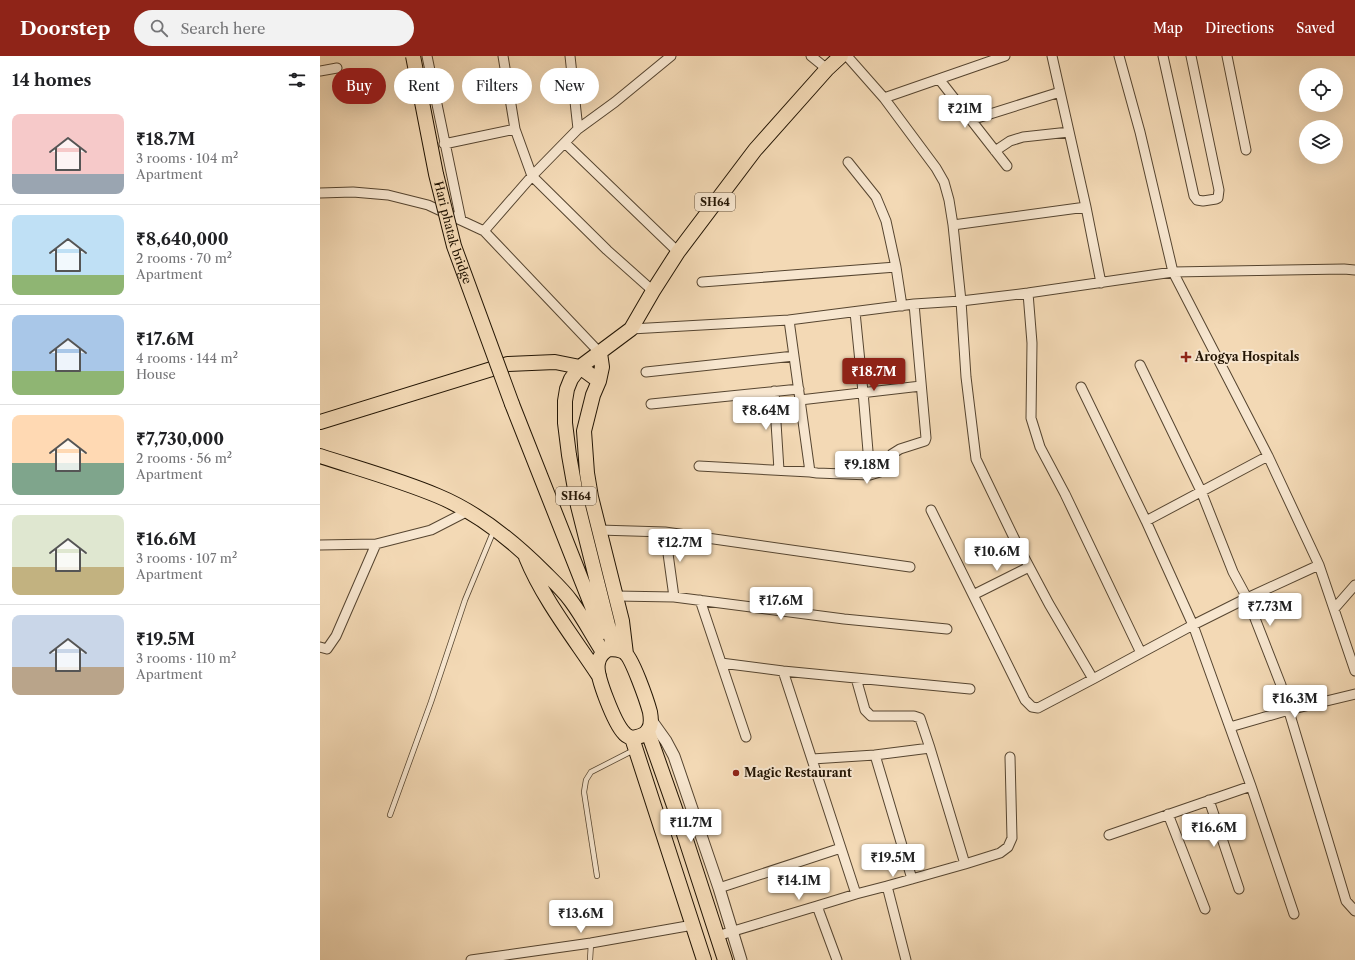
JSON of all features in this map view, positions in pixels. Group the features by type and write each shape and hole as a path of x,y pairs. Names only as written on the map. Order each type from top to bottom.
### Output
{"main road":[{"name":"Hari phatak bridge","path":"413,56 436,174 454,246 512,404 613,651"},
{"name":"SH64","path":"613,651 578,506 565,423 565,401 567,389 571,379 580,367 631,329 678,252 755,150 827,69 841,56"},
{"name":"SH64","path":"600,353 602,367 584,431 587,473 591,497 622,620 613,651"},
{"path":"320,422 508,364 555,362 580,367 599,381"},
{"path":"320,456 439,496 468,511 495,528 524,552 557,585 613,651 633,667 650,712 649,726 724,960"},
{"path":"524,552 532,573 599,676"},
{"path":"613,651 597,665 599,676 608,703 618,724 634,744 704,960"},
{"path":"634,744 649,726"}],"street":[{"path":"427,56 444,144 461,220"},
{"path":"503,56 515,129 532,176 606,250 653,291"},
{"path":"570,56 578,129"},
{"path":"484,231 532,176 578,129 615,102 671,56"},
{"path":"811,56 827,69"},
{"path":"847,56 884,98 944,182 953,224 961,301 966,377 976,459 1029,567 1093,679"},
{"path":"884,98 1004,56"},
{"path":"1052,56 1102,283"},
{"path":"1119,56 1140,132 1173,272 1268,456 1319,565 1355,671"},
{"path":"1163,56 1194,196 1197,200 1202,201 1216,199 1219,190 1191,56"},
{"path":"1227,56 1246,150"},
{"path":"320,71 332,69"},
{"path":"939,79 1007,166"},
{"path":"971,120 1060,92"},
{"path":"444,144 515,129"},
{"path":"995,151 1010,141 1023,137 1069,132"},
{"path":"565,143 678,252"},
{"path":"848,162 876,196 886,221 896,267 902,306"},
{"path":"320,193 353,192 388,195 428,205 484,231 600,353"},
{"path":"953,224 1086,207"},
{"path":"702,282 896,267"},
{"path":"631,329 789,320 914,304 961,301 1028,293 1173,272 1355,270"},
{"path":"1028,293 1032,343 1031,418 1040,447 1065,494 1141,653"},
{"path":"699,466 870,475 880,472 892,454 900,449 925,441 926,438 914,304"},
{"path":"854,312 864,392 870,475"},
{"path":"789,320 810,472"},
{"path":"646,372 794,356"},
{"path":"1140,365 1201,491 1233,572 1246,598 1281,685 1346,901 1355,911"},
{"path":"800,400 921,386"},
{"path":"1081,387 1146,520 1193,624 1251,786 1294,914"},
{"path":"651,404 798,388"},
{"path":"774,391 779,470"},
{"path":"1146,520 1268,456"},
{"path":"931,510 1025,700 1032,707 1038,708 1193,624 1319,565"},
{"path":"320,545 376,544 431,530 468,511"},
{"path":"599,530 665,532 910,567"},
{"path":"665,532 674,597"},
{"path":"320,647 327,649 336,636 376,544"},
{"path":"973,595 1029,567"},
{"path":"1334,609 1355,585"},
{"path":"616,596 674,597 947,629"},
{"path":"700,600 746,736"},
{"path":"721,663 783,671 970,689"},
{"path":"783,671 856,894"},
{"path":"856,678 865,710 871,716 918,717 921,720 965,864"},
{"path":"1230,727 1289,710 1355,694"},
{"path":"649,726 666,741 674,756 719,888 741,960"},
{"path":"812,759 875,755 930,748"},
{"path":"875,755 912,879"},
{"path":"716,936 1000,853 1008,847 1012,838 1010,757"},
{"path":"1109,835 1251,786"},
{"path":"1209,800 1239,890"},
{"path":"1168,814 1205,909"},
{"path":"719,888 841,848"},
{"path":"887,886 906,960"},
{"path":"817,906 837,960"},
{"path":"472,960 591,943 693,925"}],"lane":[{"path":"390,815 431,702 465,600 495,528"},
{"path":"597,876 584,792 586,780 591,772 634,744"},
{"path":"590,960 591,943"}],"place":[{"name":"Arogya Hospitals","path":"1186,357"},
{"name":"Magic Restaurant","path":"736,773"}]}
